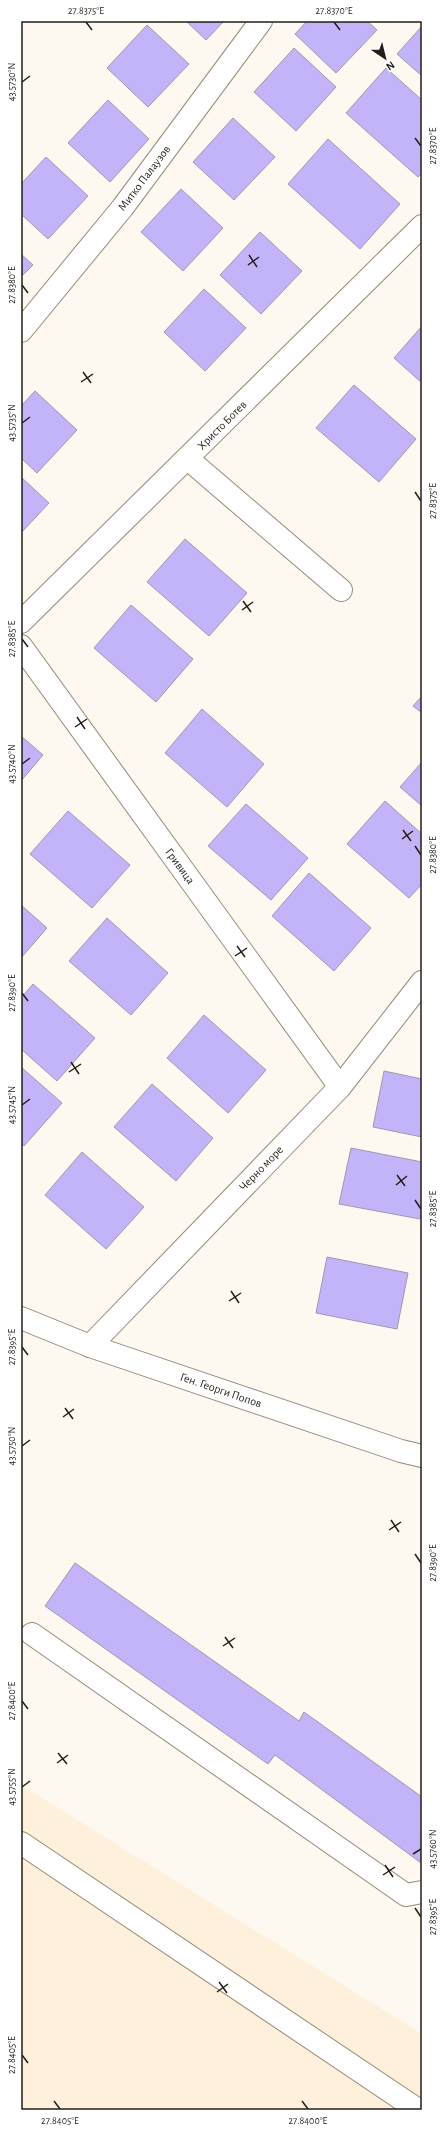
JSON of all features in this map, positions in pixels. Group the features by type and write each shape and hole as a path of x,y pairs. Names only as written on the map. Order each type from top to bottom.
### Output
{"street":[{"name":"Митко Палаузов","path":"21,331 123,207 261,21"},
{"name":"Христо Ботев","path":"21,622 188,459 422,226"},
{"path":"188,459 340,590"},
{"name":"Гривица","path":"21,646 340,1087"},
{"name":"Черно море","path":"90,1346 340,1087 422,982"},
{"name":"Ген. Георги Попов","path":"21,1318 90,1346 401,1451 422,1456"},
{"path":"32,1634 406,1895 422,1892"},
{"path":"21,1843 418,2110"}],"shaded area":[{"path":"21,1785 422,2034 422,2110 21,2110"}],"building":[{"path":"186,21 224,21 206,40"},
{"path":"307,21 367,21 377,30 336,73 295,34"},
{"path":"147,25 189,64 148,107 107,68"},
{"path":"422,26 422,76 397,54"},
{"path":"294,48 336,87 296,131 254,92"},
{"path":"386,68 422,100 422,173 418,177 346,113"},
{"path":"108,100 149,139 110,182 68,143"},
{"path":"233,118 275,157 234,200 193,162"},
{"path":"328,139 400,204 360,249 288,184"},
{"path":"46,157 88,196 48,239 21,214 21,184"},
{"path":"181,189 223,228 183,271 141,232"},
{"path":"260,232 302,271 261,314 220,275"},
{"path":"21,254 33,265 21,277"},
{"path":"204,289 246,328 205,371 164,332"},
{"path":"422,326 422,383 394,358"},
{"path":"354,385 416,439 379,482 316,428"},
{"path":"35,391 77,430 37,473 21,458 21,406"},
{"path":"21,477 49,503 21,533"},
{"path":"185,539 247,593 209,636 147,582"},
{"path":"131,605 193,659 156,702 94,648"},
{"path":"422,696 422,713 413,706"},
{"path":"202,709 264,764 227,807 165,753"},
{"path":"21,736 43,755 21,781"},
{"path":"422,762 422,806 400,787"},
{"path":"385,801 422,834 422,884 409,898 347,844"},
{"path":"246,804 308,858 271,900 208,846"},
{"path":"68,811 130,865 92,908 30,854"},
{"path":"309,873 371,928 334,971 272,916"},
{"path":"21,905 47,928 21,958"},
{"path":"107,918 168,973 131,1015 69,961"},
{"path":"33,984 95,1038 57,1081 21,1049 21,998"},
{"path":"204,1015 266,1070 228,1113 167,1058"},
{"path":"21,1067 62,1103 24,1146 21,1143"},
{"path":"384,1071 422,1079 422,1137 373,1127"},
{"path":"152,1084 213,1138 176,1181 114,1127"},
{"path":"351,1148 422,1162 422,1209 420,1219 339,1204"},
{"path":"82,1152 144,1207 106,1249 45,1195"},
{"path":"327,1257 408,1273 397,1329 316,1313"},
{"path":"75,1563 299,1721 304,1712 422,1797 421,1863 275,1755 268,1764 45,1606"}]}
